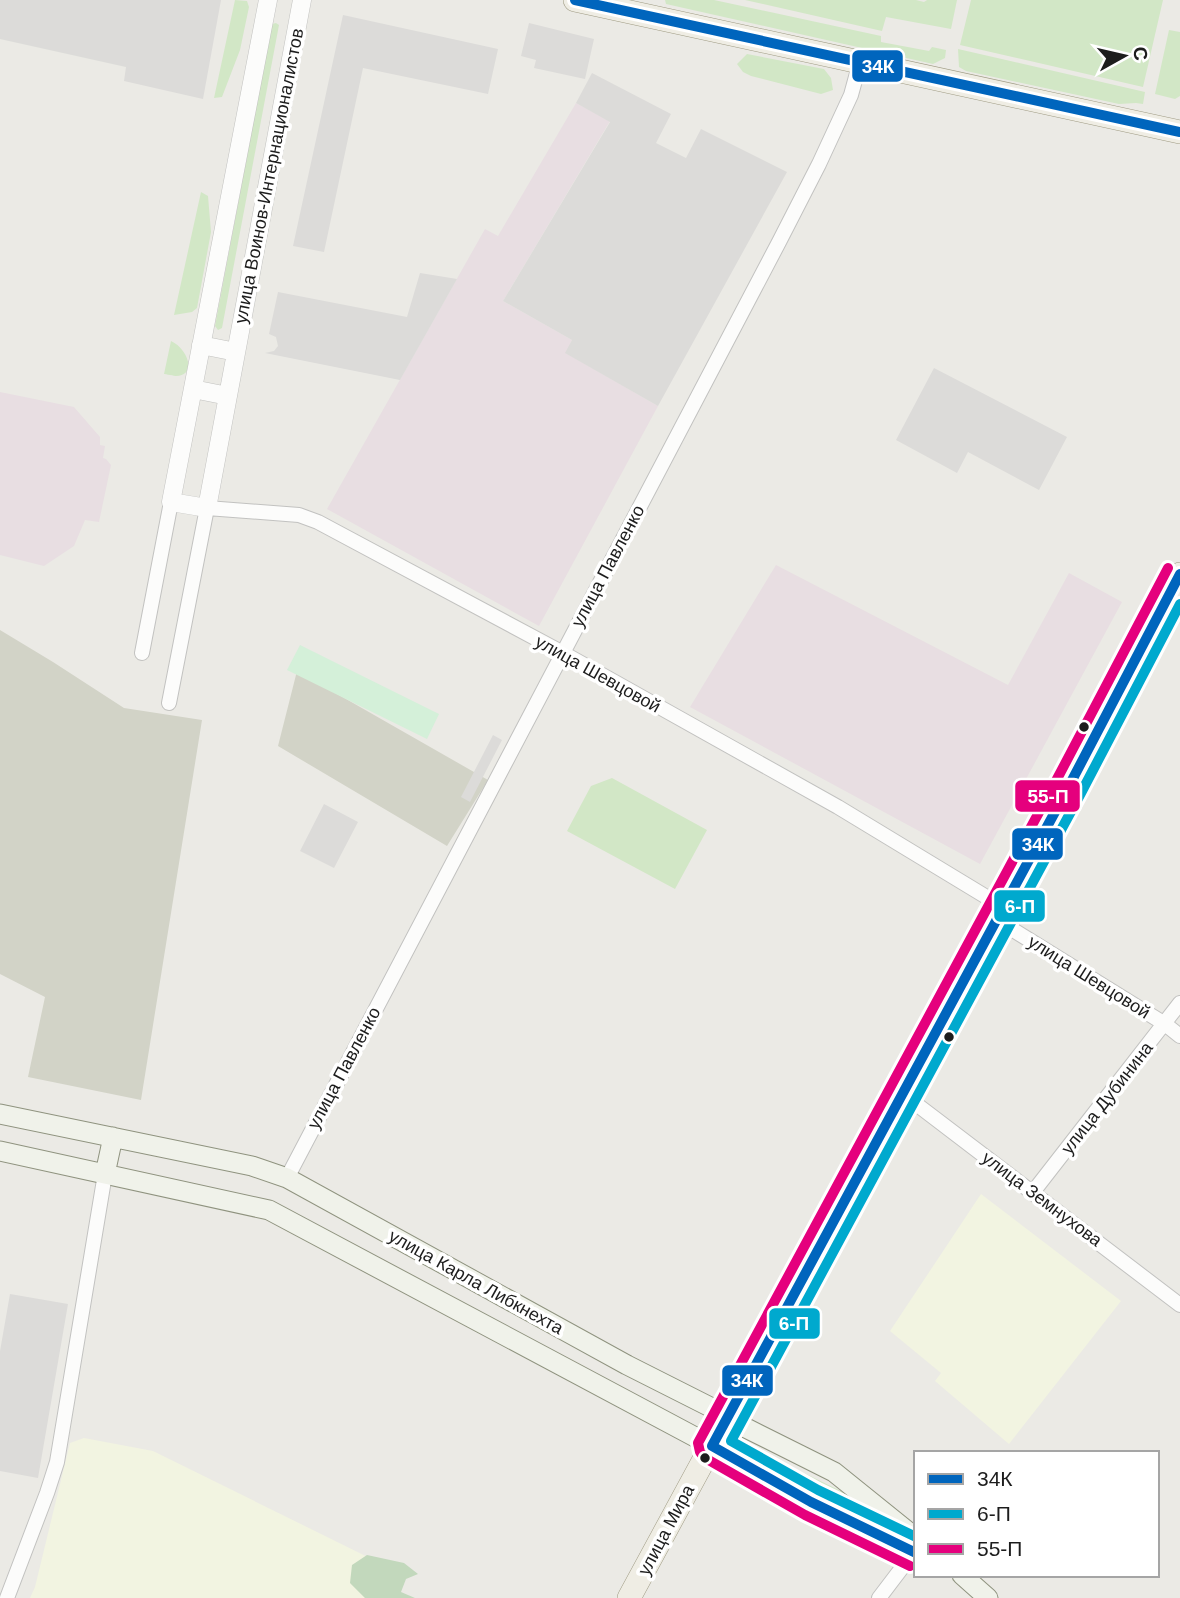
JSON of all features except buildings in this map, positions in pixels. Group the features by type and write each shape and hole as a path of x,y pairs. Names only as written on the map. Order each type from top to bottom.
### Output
{"main road":[{"path":"575,0 1180,132"},
{"name":"улица Мира","path":"629,1598 1000,914 1180,573"},
{"name":"улица Карла Либкнехта","path":"0,1114 252,1166 287,1178 628,1365 834,1472 914,1547"},
{"path":"105,1174 113,1137"},
{"name":"улица Карла Либкнехта","path":"0,1151 269,1210 712,1446 811,1502 914,1548"},
{"path":"964,1578 988,1598"}],"street":[{"name":"улица Воинов-Интернационалистов","path":"142,653 268,0"},
{"name":"улица Воинов-Интернационалистов","path":"169,703 302,0"},
{"name":"улица Павленко","path":"287,1178 819,164 851,95 860,62"},
{"path":"201,345 236,352"},
{"path":"193,389 228,396"},
{"name":"улица Шевцовой","path":"171,502 207,508 299,515 318,522 563,653 838,807 1180,1035"},
{"name":"улица Дубинина","path":"1033,1192 1180,1003"},
{"name":"улица Земнухова","path":"903,1094 1180,1305"},
{"path":"6,1598 57,1462 105,1174"},
{"path":"879,1598 914,1549"}],"shaded area":[{"path":"0,0 221,0 203,99 124,81 126,67 0,39"},
{"path":"343,15 498,49 488,94 363,68 324,252 293,246"},
{"path":"529,23 594,39 585,79 534,68 536,60 521,56"},
{"path":"592,73 671,114 656,143 686,158 701,129 787,172 658,406 565,353 572,340 503,301 610,122 576,103"},
{"path":"576,103 610,121 503,301 572,340 566,353 658,406 539,626 327,509 485,229 498,236"},
{"path":"420,273 457,279 400,380 265,353 274,351 278,346 276,337 269,334 278,292 407,317"},
{"path":"934,368 1067,437 1039,490 968,452 957,473 896,440"},
{"path":"0,392 74,407 100,437 100,445 105,446 103,458 111,465 99,522 85,520 74,546 44,566 0,555"},
{"path":"776,565 1008,685 1069,573 1122,602 980,864 690,707"},
{"path":"0,630 124,708 202,720 141,1100 28,1077 45,997 0,974"},
{"path":"300,645 439,714 427,739 287,670"},
{"path":"297,671 488,780 447,846 278,746"},
{"path":"493,735 502,740 470,802 461,797"},
{"path":"324,804 358,822 334,868 300,851"},
{"path":"981,1194 1121,1301 1009,1444 935,1381 941,1373 890,1331"},
{"path":"10,1294 68,1304 38,1478 0,1471 0,1351"},
{"path":"84,1438 153,1451 400,1573 388,1598 30,1598 70,1443"}],"green space":[{"path":"235,0 247,1 249,7 240,50 222,97 214,98"},
{"path":"665,0 714,0 881,36 881,42 929,51 932,47 946,50 945,58 933,64 666,4"},
{"path":"745,0 957,0 951,29 886,17 882,31"},
{"path":"971,0 1163,0 1143,87 960,45"},
{"path":"272,24 279,25 222,328 218,330 215,326"},
{"path":"1169,30 1180,32 1180,96 1175,99 1155,94"},
{"path":"958,49 1145,92 1143,104 1119,104 966,71 959,67"},
{"path":"747,54 824,69 831,78 833,90 821,94 751,76 743,72 737,64"},
{"path":"201,192 208,196 211,232 197,308 192,312 174,315"},
{"path":"171,341 182,349 188,361 187,371 176,376 164,374"},
{"path":"612,778 707,830 675,889 567,831 591,786"},
{"path":"759,1451 843,1492 865,1511 756,1458"},
{"path":"367,1555 404,1563 418,1574 406,1579 401,1592 415,1598 365,1598 350,1583 352,1565"}],"transit line":[{"name":"34К","path":"575,0 1180,132"},
{"name":"55-П","path":"910,1566 805,1515 705,1458 698,1443 1168,568"},
{"name":"34К","path":"914,1552 811,1502 712,1446 1069,786 1180,574"},
{"name":"6-П","path":"914,1536 818,1490 731,1441 1081,793 1180,604"}]}
